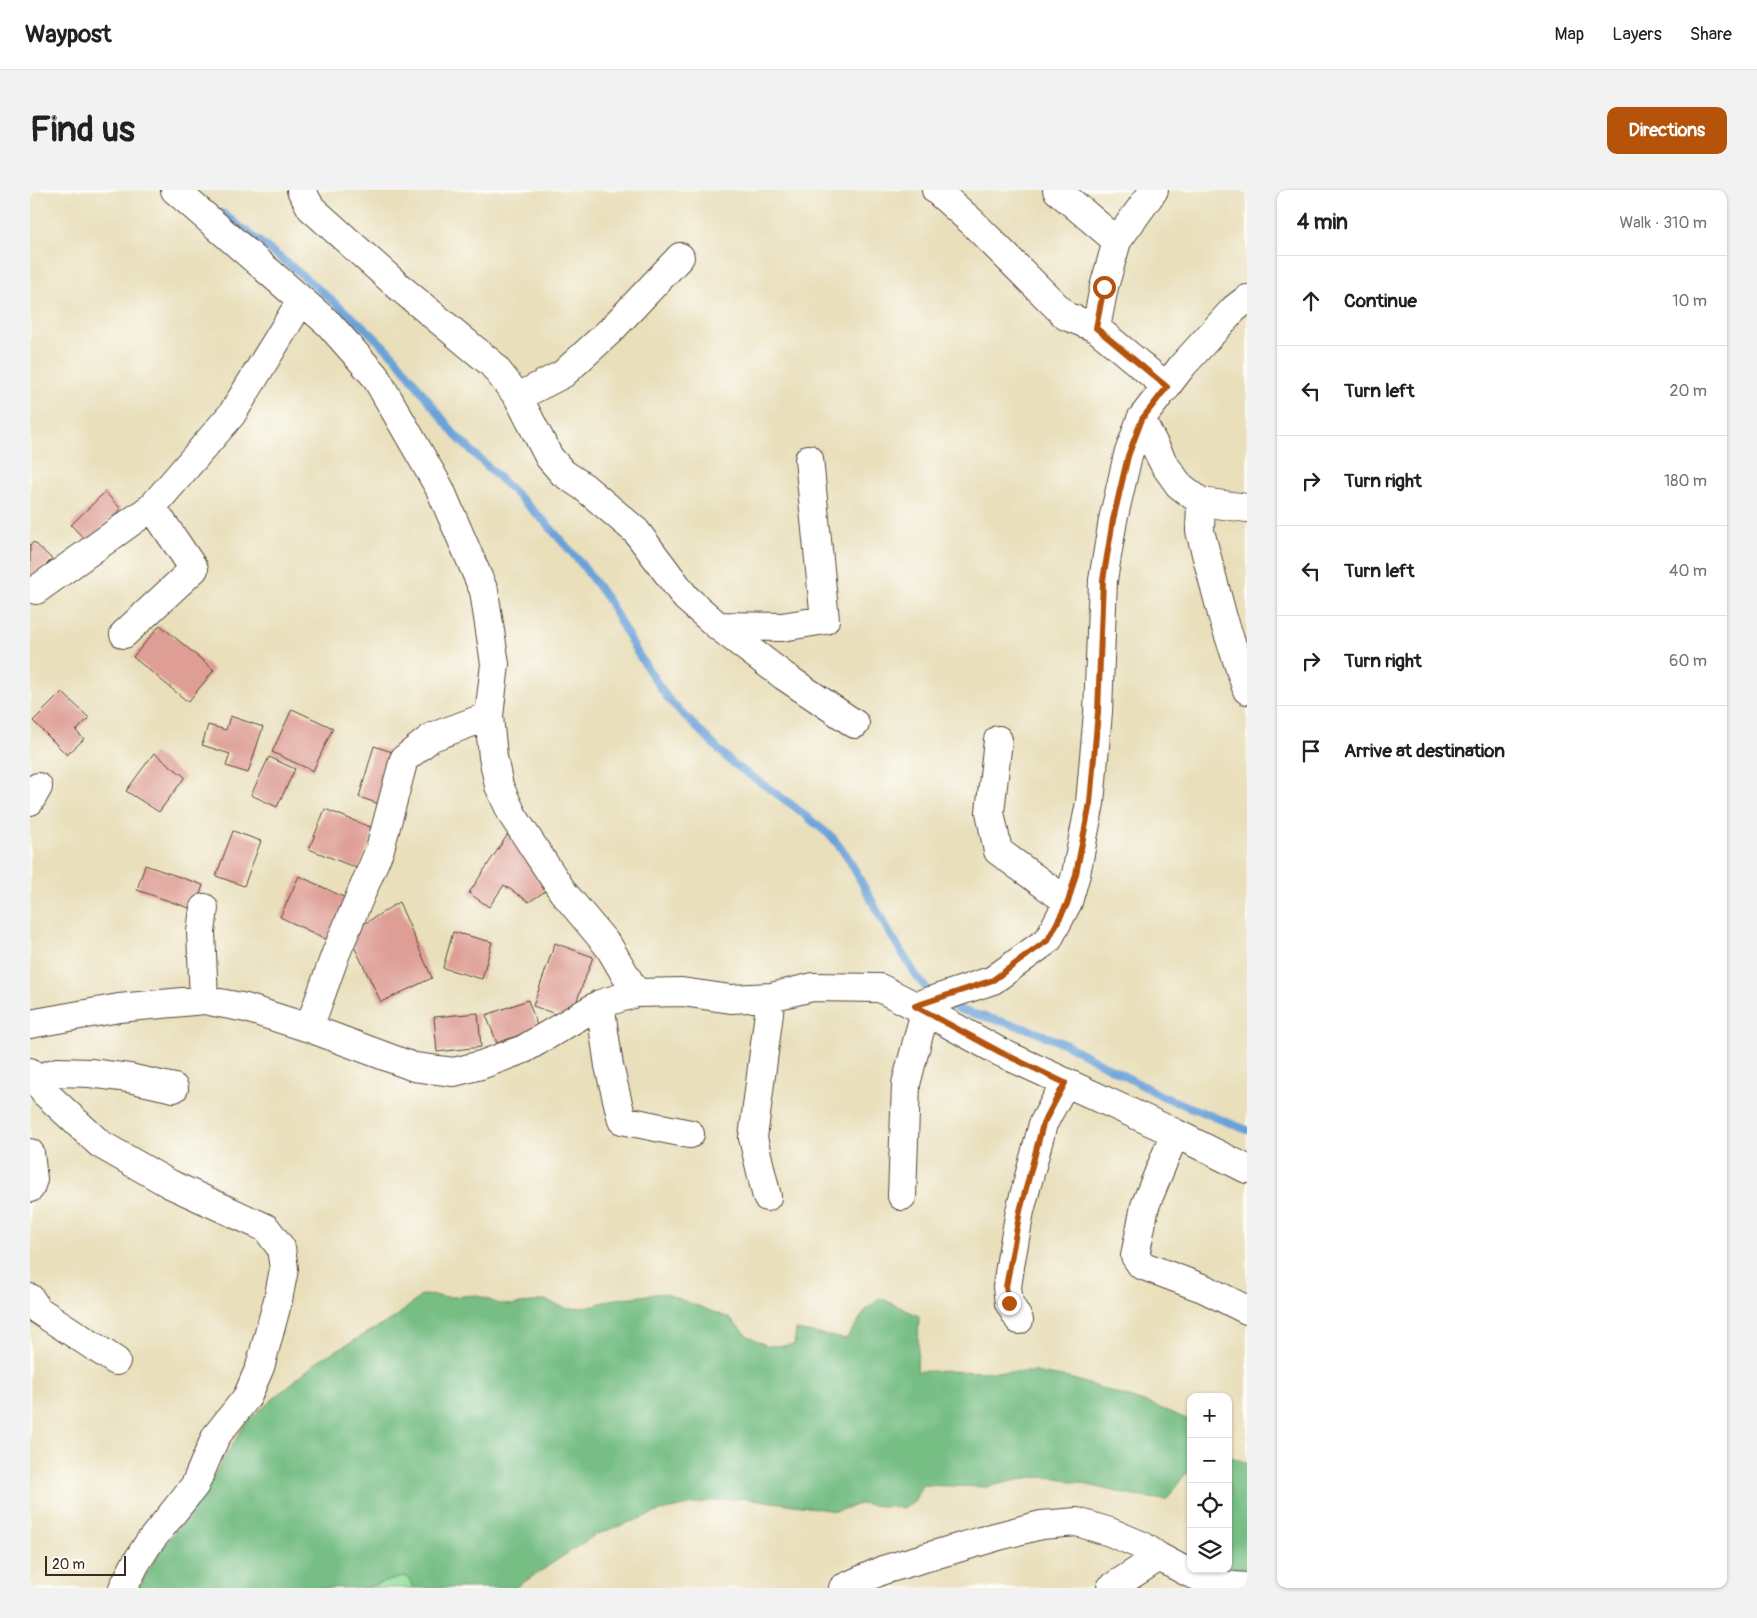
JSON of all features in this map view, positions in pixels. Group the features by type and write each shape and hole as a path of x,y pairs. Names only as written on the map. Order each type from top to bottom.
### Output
{"street":[{"path":"175,190 329,324 375,376 440,489 484,591 495,664 490,716 493,757 499,786 513,816 562,892 610,947 636,993"},
{"path":"301,190 311,208 398,286 492,364 518,397 549,457 563,473 584,487 636,530 686,598 718,626 784,676 855,724"},
{"path":"936,190 971,221 1066,316 1096,328 1167,387"},
{"path":"1057,190 1118,241"},
{"path":"1096,328 1104,287 1118,241 1154,190"},
{"path":"518,397 563,374 611,330 680,257"},
{"path":"920,1008 993,980 1048,940 1068,902 1076,874 1090,803 1098,712 1103,580 1113,520 1128,456 1142,419 1183,365 1234,309 1247,299"},
{"path":"36,590 152,508 232,414 301,301"},
{"path":"1142,419 1169,471 1179,485 1200,502 1247,508"},
{"path":"718,626 782,627 825,620 809,459"},
{"path":"1200,502 1200,531 1223,618 1247,690"},
{"path":"124,634 194,569 152,508"},
{"path":"309,1028 336,953 380,849 404,759 432,737 490,716"},
{"path":"998,740 990,812 998,851 1068,902"},
{"path":"204,908 201,932 204,1000"},
{"path":"30,1024 120,1008 204,1000 246,1008 309,1028 414,1067 454,1072 481,1065 524,1049 600,1004 636,993 682,992 731,999 771,997 813,987 880,988 1000,1052 1175,1133 1247,1169"},
{"path":"767,1197 753,1138 771,997"},
{"path":"600,1004 609,1066 622,1120 690,1134"},
{"path":"902,1196 906,1084 920,1008"},
{"path":"123,1588 148,1544 195,1485 216,1436 247,1397 260,1367 278,1300 284,1269 282,1248 266,1228 170,1184 100,1144 45,1093 33,1076 57,1072 90,1073 129,1078 174,1088"},
{"path":"1019,1320 1009,1303 1006,1287 1018,1221 1043,1124 1065,1083"},
{"path":"1175,1133 1145,1206 1135,1256 1141,1265 1205,1289 1247,1310"},
{"path":"30,1153 34,1179 30,1188"},
{"path":"30,1298 38,1310 116,1361"},
{"path":"843,1588 883,1570 995,1537 1041,1525 1077,1522 1118,1535 1143,1546 1159,1557 1189,1572 1221,1585 1247,1587"},
{"path":"1112,1588 1159,1557"}],"green space":[{"path":"664,1293 729,1318 748,1336 767,1346 794,1345 796,1330 846,1339 866,1310 880,1298 919,1316 917,1371 1035,1372 1073,1379 1153,1405 1187,1419 1187,1473 1166,1500 1134,1496 1059,1478 1032,1477 986,1487 922,1485 914,1502 903,1508 860,1504 836,1511 745,1498 709,1501 660,1511 595,1535 515,1588 413,1588 407,1576 363,1588 138,1588 160,1552 204,1492 246,1422 319,1360 396,1317 422,1295 451,1297 477,1295 499,1304 514,1305 545,1300 568,1309 590,1307 609,1300"},
{"path":"1232,1457 1247,1463 1247,1578 1225,1573 1232,1573"},
{"path":"407,1576 413,1588 363,1588"}],"building":[{"path":"105,492 121,509 87,542 71,525"},
{"path":"34,542 52,559 30,582 30,545"},
{"path":"160,625 214,670 188,702 133,657"},
{"path":"62,692 89,718 76,731 84,739 67,755 33,721"},
{"path":"292,709 333,728 313,771 272,752"},
{"path":"230,716 263,727 248,773 226,766 230,754 202,745 208,725 226,730"},
{"path":"374,746 398,754 382,805 359,797"},
{"path":"154,753 185,777 159,812 126,791"},
{"path":"269,757 295,769 277,807 251,795"},
{"path":"325,809 375,829 359,869 309,849"},
{"path":"233,831 261,841 244,886 216,876"},
{"path":"510,831 550,888 529,902 504,885 489,907 469,893"},
{"path":"145,865 203,885 195,910 137,890"},
{"path":"299,876 350,900 330,941 280,917"},
{"path":"399,902 432,978 381,1002 348,934"},
{"path":"453,932 492,942 482,979 443,968"},
{"path":"555,943 593,957 570,1019 533,1006"},
{"path":"528,1000 538,1028 497,1043 486,1015"},
{"path":"478,1013 481,1047 437,1052 434,1017"}],"waterway":[{"path":"222,213 291,266 365,328 395,357 455,435 545,522 580,562 608,600 638,654 668,699 731,762 791,804 832,837 847,856 889,932 917,977 931,994"},
{"path":"947,1004 964,1011 1028,1029 1065,1044 1162,1096 1247,1130"}],"route":[{"path":"1009,1303 1006,1287 1020,1211 1043,1124 1065,1083 1000,1052 915,1006 993,980 1048,940 1068,902 1076,874 1090,803 1098,712 1103,580 1113,520 1128,456 1142,419 1167,387 1096,328 1104,287"}]}
